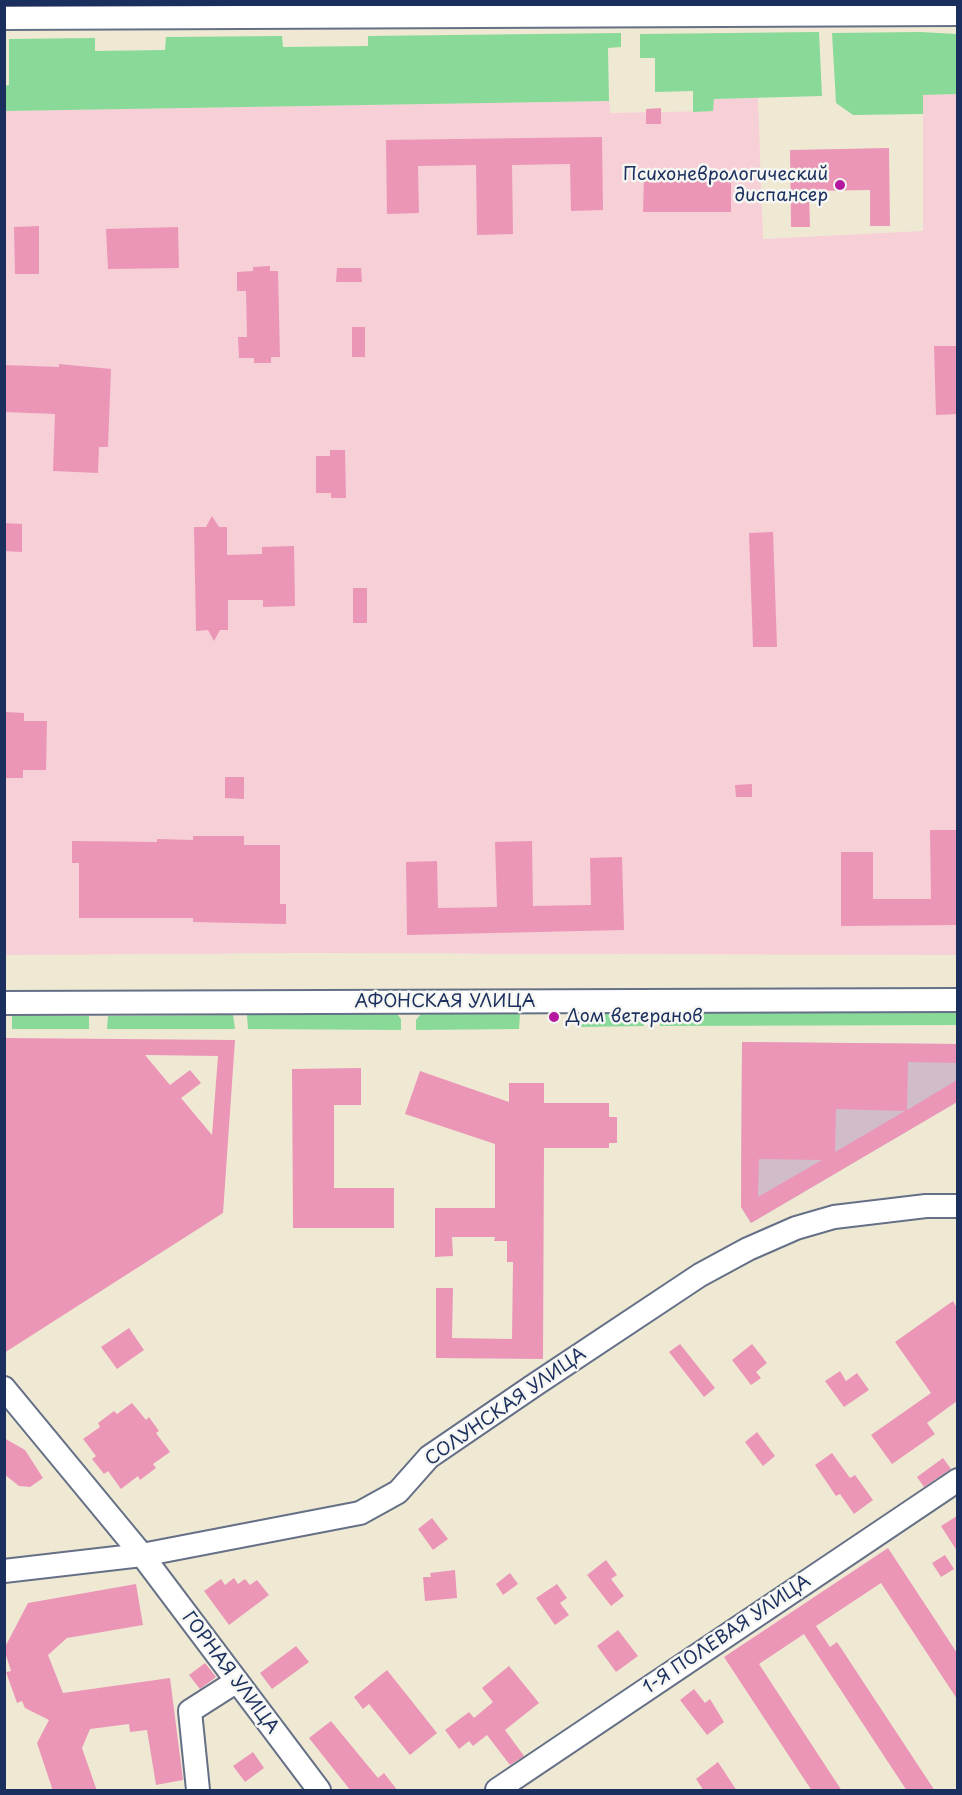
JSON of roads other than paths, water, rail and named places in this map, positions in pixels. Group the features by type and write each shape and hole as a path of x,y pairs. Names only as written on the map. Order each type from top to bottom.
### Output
{"street":[{"path":"4,18 957,14"},
{"name":"АФОНСКАЯ УЛИЦА","path":"4,1003 957,1000"},
{"name":"СОЛУНСКАЯ УЛИЦА","path":"4,1571 142,1556 360,1513 398,1492 429,1457 536,1384 700,1275 748,1249 796,1228 834,1217 926,1206 957,1206"},
{"name":"ГОРНАЯ УЛИЦА","path":"4,1388 142,1556 319,1791"},
{"name":"1-Я ПОЛЕВАЯ УЛИЦА","path":"497,1791 957,1480"},
{"path":"198,1791 190,1711 237,1681"}],"place":[{"name":"Психоневрологический диспансер","path":"840,185"},
{"name":"Дом ветеранов","path":"554,1017"}]}
